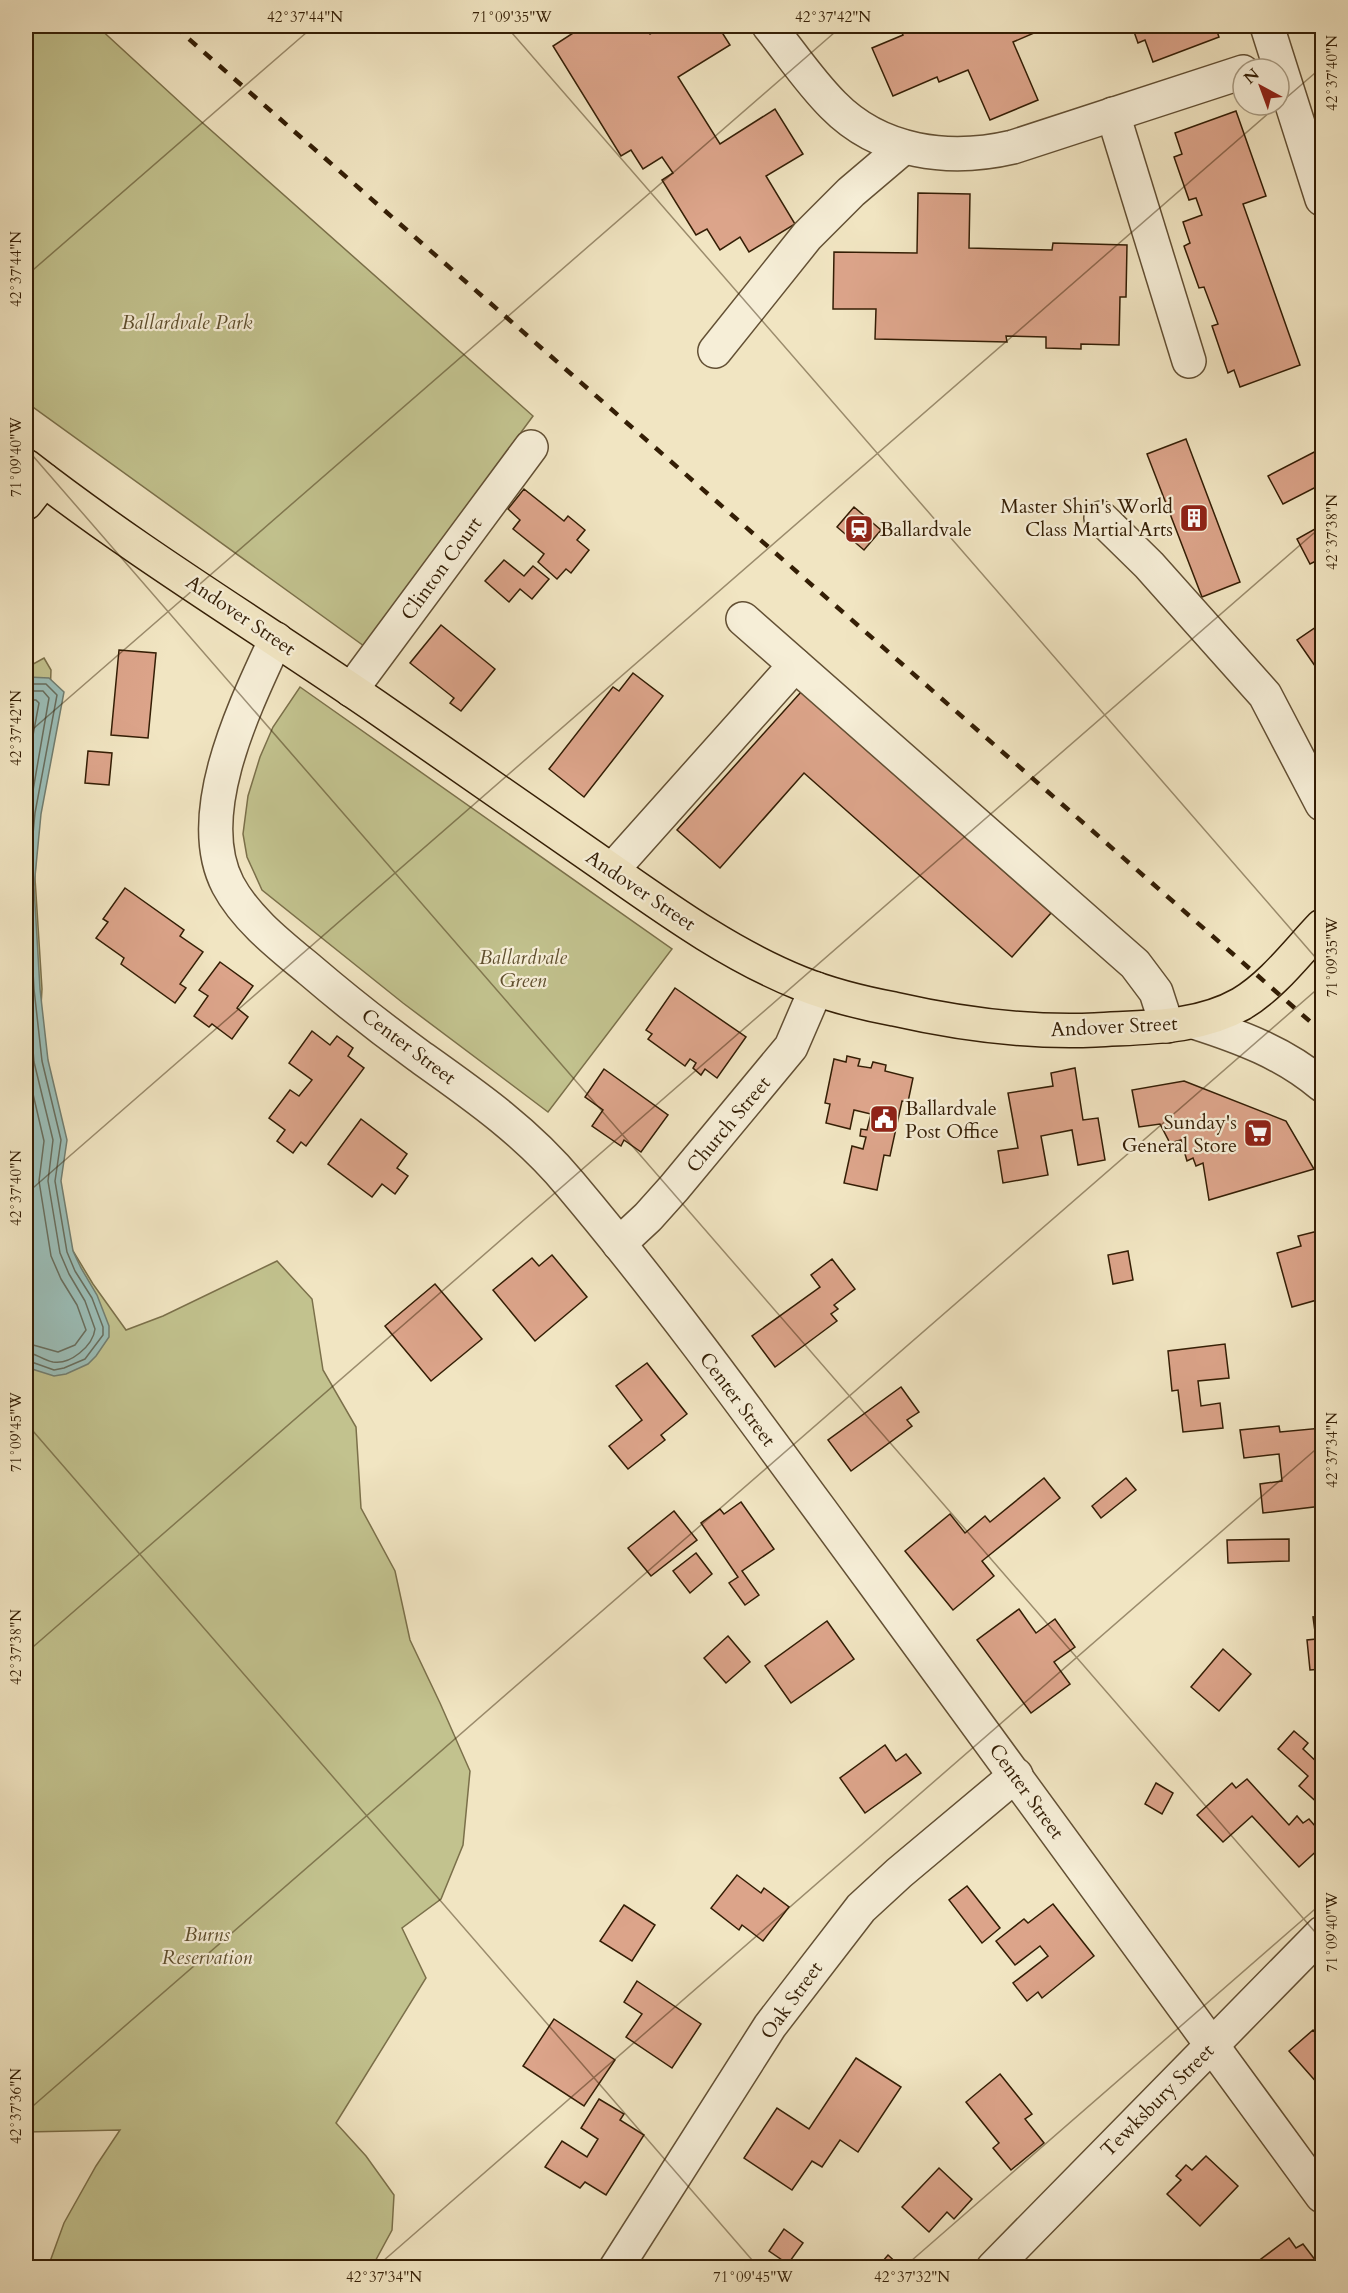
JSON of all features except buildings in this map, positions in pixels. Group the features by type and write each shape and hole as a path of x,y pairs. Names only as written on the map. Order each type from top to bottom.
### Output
{"main road":[{"name":"Andover Street","path":"32,483 276,639 717,941 762,965 816,989 875,1005 970,1024 1078,1030 1180,1024 1227,1011 1254,995 1323,926"}],"street":[{"path":"769,26 834,106 855,123 879,137 904,147 931,153 958,155 986,153 1231,76"},
{"path":"1266,57 1267,26"},
{"path":"1113,114 1189,361"},
{"path":"1288,117 1323,199"},
{"path":"715,351 807,236 851,192 904,147"},
{"name":"Clinton Court","path":"351,690 531,447"},
{"path":"1101,518 1149,564 1265,694 1323,804"},
{"path":"743,619 1135,964 1180,1024 1261,1045 1299,1067 1323,1085"},
{"name":"Center Street","path":"276,639 249,697 227,756 220,791 217,842 220,866 231,891 282,947 413,1052 492,1108 524,1135 568,1181 715,1367 1323,2196"},
{"path":"612,870 795,664"},
{"name":"Church Street","path":"619,1244 674,1188 787,1053 797,1036 816,989"},
{"name":"Oak Street","path":"616,2268 770,2026 861,1908 899,1873 1016,1775"},
{"name":"Tewksbury Street","path":"993,2268 1323,1933"}],"green space":[{"name":"Ballardvale Park","path":"26,26 97,26 196,117 533,416 364,646 26,402"},
{"name":"Burns Reservation","path":"44,658 51,670 49,725 39,778 35,878 42,989 39,1041 64,1236 93,1284 126,1330 163,1316 277,1261 312,1299 323,1370 356,1427 361,1508 395,1571 410,1640 470,1771 463,1845 441,1899 402,1928 426,1978 336,2123 366,2156 394,2195 392,2230 372,2267 48,2267 64,2223 96,2166 120,2130 26,2132 26,668"},
{"name":"Ballardvale Green","path":"300,687 672,949 548,1112 403,1003 262,890 247,857 243,834 248,796 260,757 273,727"}],"water":[{"path":"26,678 49,678 64,692 41,814 34,887 40,989 48,1060 67,1140 61,1181 73,1251 97,1295 109,1326 109,1337 88,1364 66,1374 54,1376 32,1369 26,1364"}],"railway":[{"path":"174,26 1322,1032"}],"place":[{"name":"Master Shin's World Class Martial Arts","path":"1194,518"},
{"name":"Ballardvale","path":"859,529"},
{"name":"Ballardvale Post Office","path":"884,1119"},
{"name":"Sunday's General Store","path":"1258,1133"}]}
